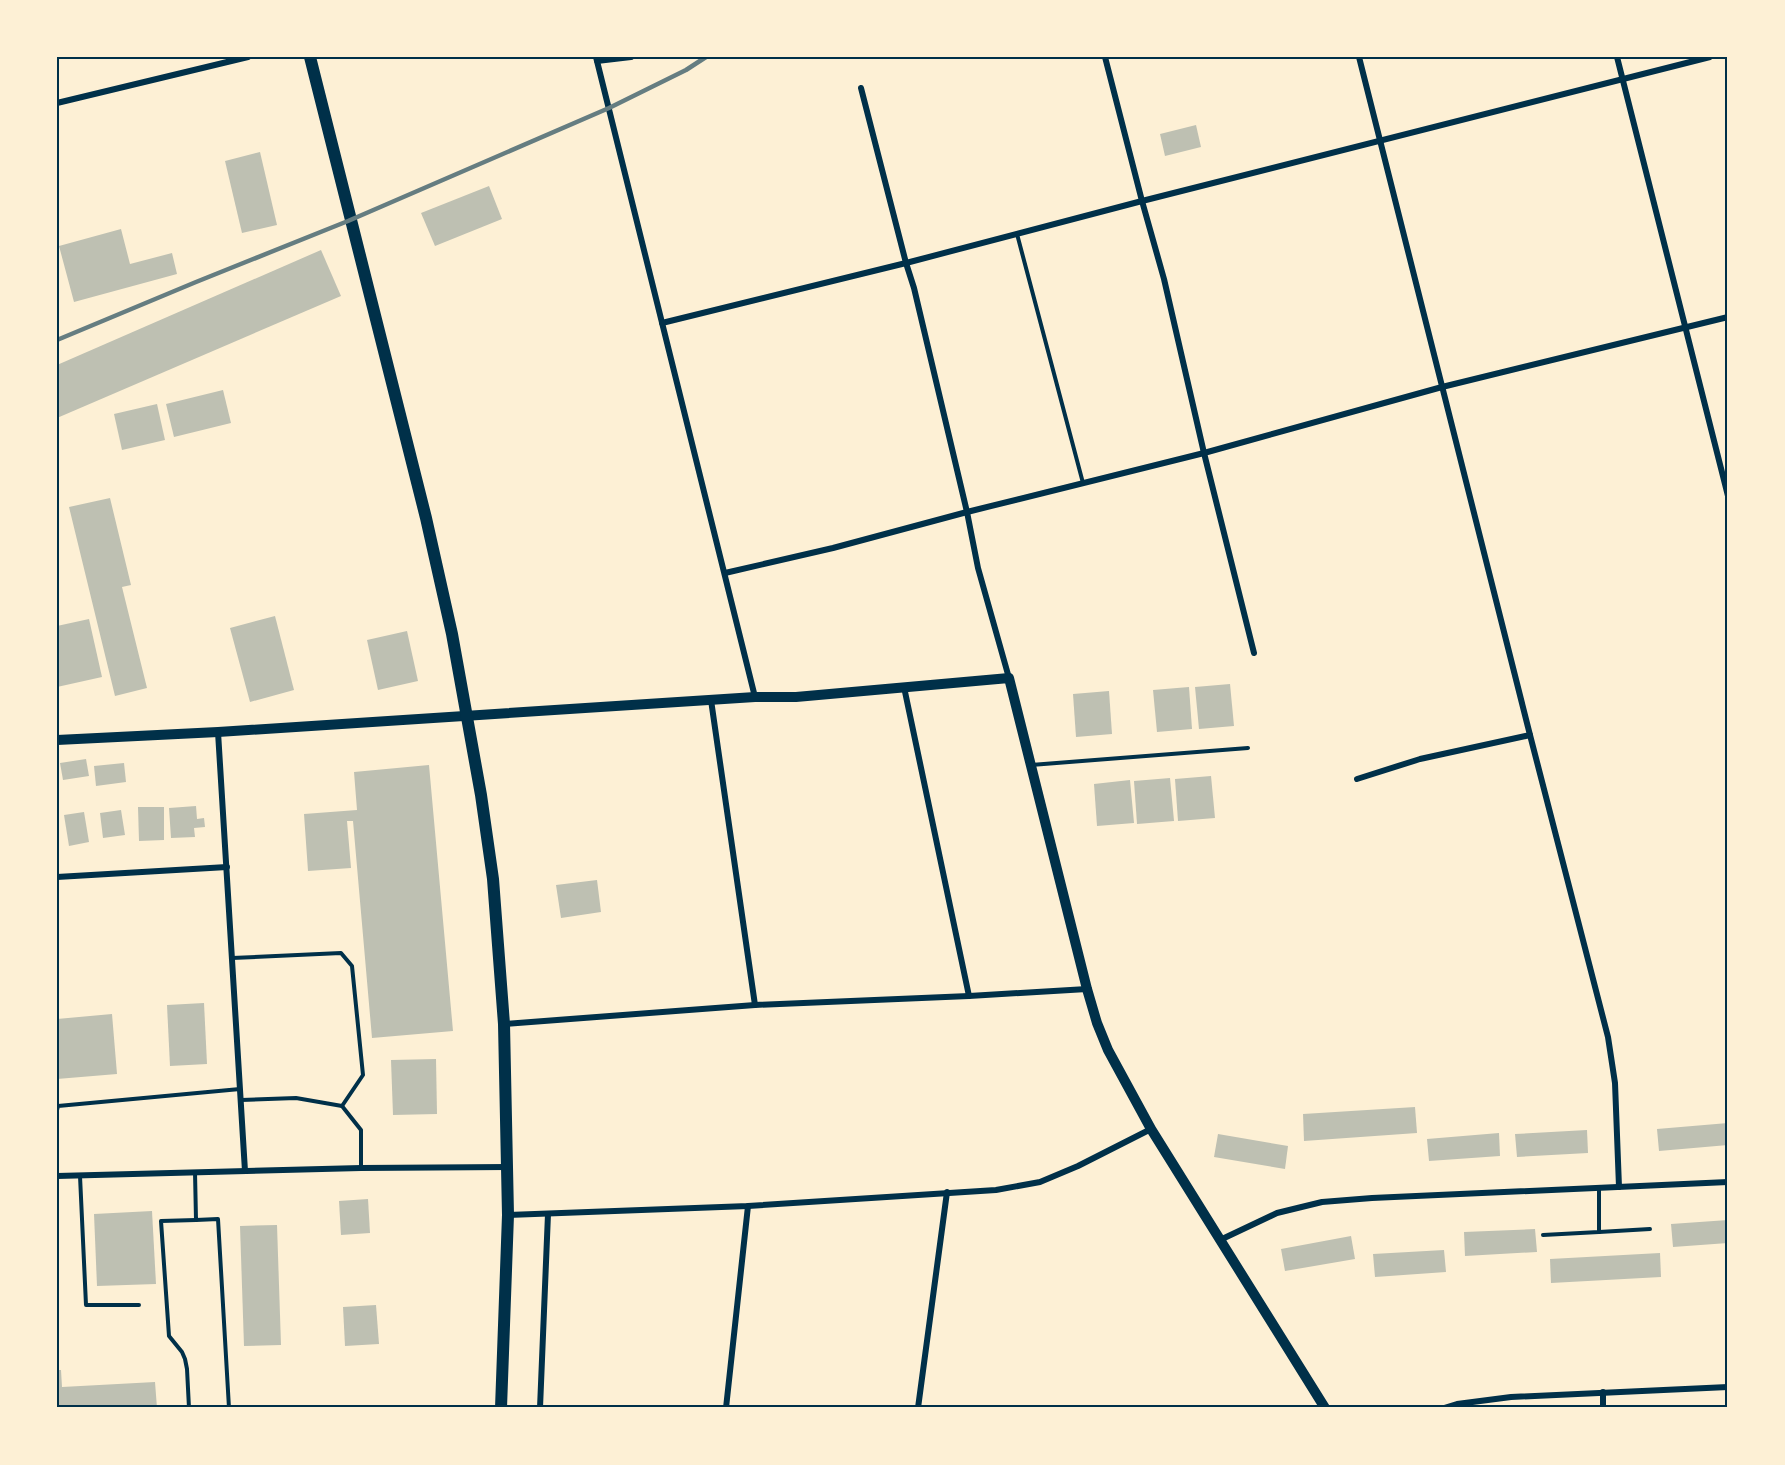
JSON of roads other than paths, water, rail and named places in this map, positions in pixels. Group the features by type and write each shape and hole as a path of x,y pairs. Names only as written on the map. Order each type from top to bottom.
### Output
{"main road":[{"path":"310,57 426,518 452,634 468,716 493,879 504,1024 508,1167 501,1408"}],"street":[{"path":"57,103 248,57"},
{"path":"631,57 596,59 755,697"},
{"path":"1105,57 1164,279 1204,453 1254,653"},
{"path":"1359,57 1608,1037 1615,1083 1619,1187"},
{"path":"1617,57 1728,496"},
{"path":"662,323 906,263 1710,57"},
{"path":"861,88 914,288 978,568 1009,678 1097,1023 1108,1050 1151,1129 1325,1408"},
{"path":"725,573 833,548 1204,453 1442,387 1728,317"},
{"path":"57,740 218,732 755,697 796,697 1009,678"},
{"path":"904,687 969,996"},
{"path":"711,700 754,1005"},
{"path":"218,732 245,1171"},
{"path":"1357,779 1420,759 1530,735"},
{"path":"57,877 227,867"},
{"path":"504,1024 754,1005 1087,989"},
{"path":"508,1215 748,1206 996,1190 1040,1182 1078,1166 1151,1129"},
{"path":"57,1176 361,1168 508,1167"},
{"path":"1220,1240 1277,1213 1322,1202 1728,1182"},
{"path":"918,1408 947,1192"},
{"path":"726,1408 748,1206"},
{"path":"540,1408 548,1214"},
{"path":"1444,1408 1457,1404 1510,1397 1728,1386"},
{"path":"1603,1392 1603,1408"}],"lane":[{"path":"1017,233 1083,483"},
{"path":"1030,765 1248,748"},
{"path":"232,958 341,953 352,966 363,1075 342,1106"},
{"path":"57,1110 58,1106 240,1089"},
{"path":"241,1100 296,1098 342,1106 360,1130 361,1168"},
{"path":"195,1172 196,1220"},
{"path":"80,1176 86,1305 139,1305"},
{"path":"1599,1188 1599,1232"},
{"path":"189,1408 185,1359 169,1336 161,1221 218,1219 229,1408"},
{"path":"1543,1235 1650,1229"}],"railway":[{"path":"57,340 348,221 609,108 686,70 706,57"}]}
